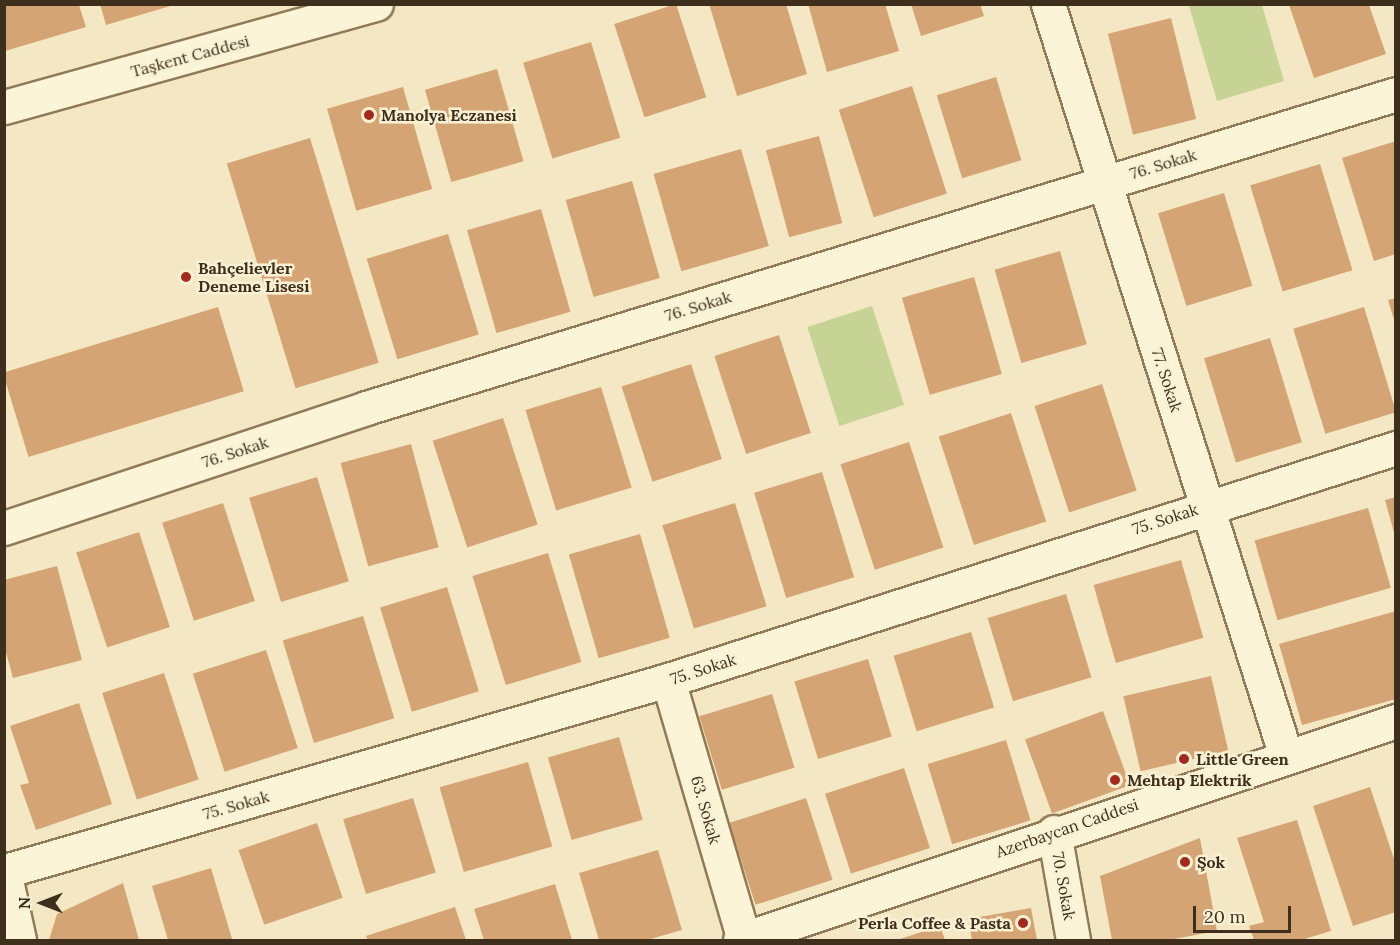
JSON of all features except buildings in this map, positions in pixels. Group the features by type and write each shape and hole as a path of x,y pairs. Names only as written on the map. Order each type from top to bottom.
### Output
{"street":[{"name":"Taşkent Caddesi","path":"4,107 376,4"},
{"name":"77. Sokak","path":"1048,4 1286,756"},
{"name":"76. Sokak","path":"4,528 366,408 1395,94"},
{"name":"75. Sokak","path":"5,871 668,680 1206,506 1395,448"},
{"name":"63. Sokak","path":"668,680 742,940"},
{"name":"Azerbaycan Caddesi","path":"742,940 1054,832 1395,720"},
{"name":"70. Sokak","path":"1054,832 1073,940"},
{"path":"5,871 19,940"}],"green space":[{"path":"1195,4 1262,5 1284,81 1217,101 1189,6"},
{"path":"872,306 904,405 839,426 807,327"}],"place":[{"name":"Manolya Eczanesi","path":"369,115"},
{"name":"Bahçelievler Deneme Lisesi","path":"186,277"},
{"name":"Little Green","path":"1184,759"},
{"name":"Mehtap Elektrik","path":"1115,780"},
{"name":"Şok","path":"1185,862"},
{"name":"Perla Coffee & Pasta","path":"1023,923"}]}
